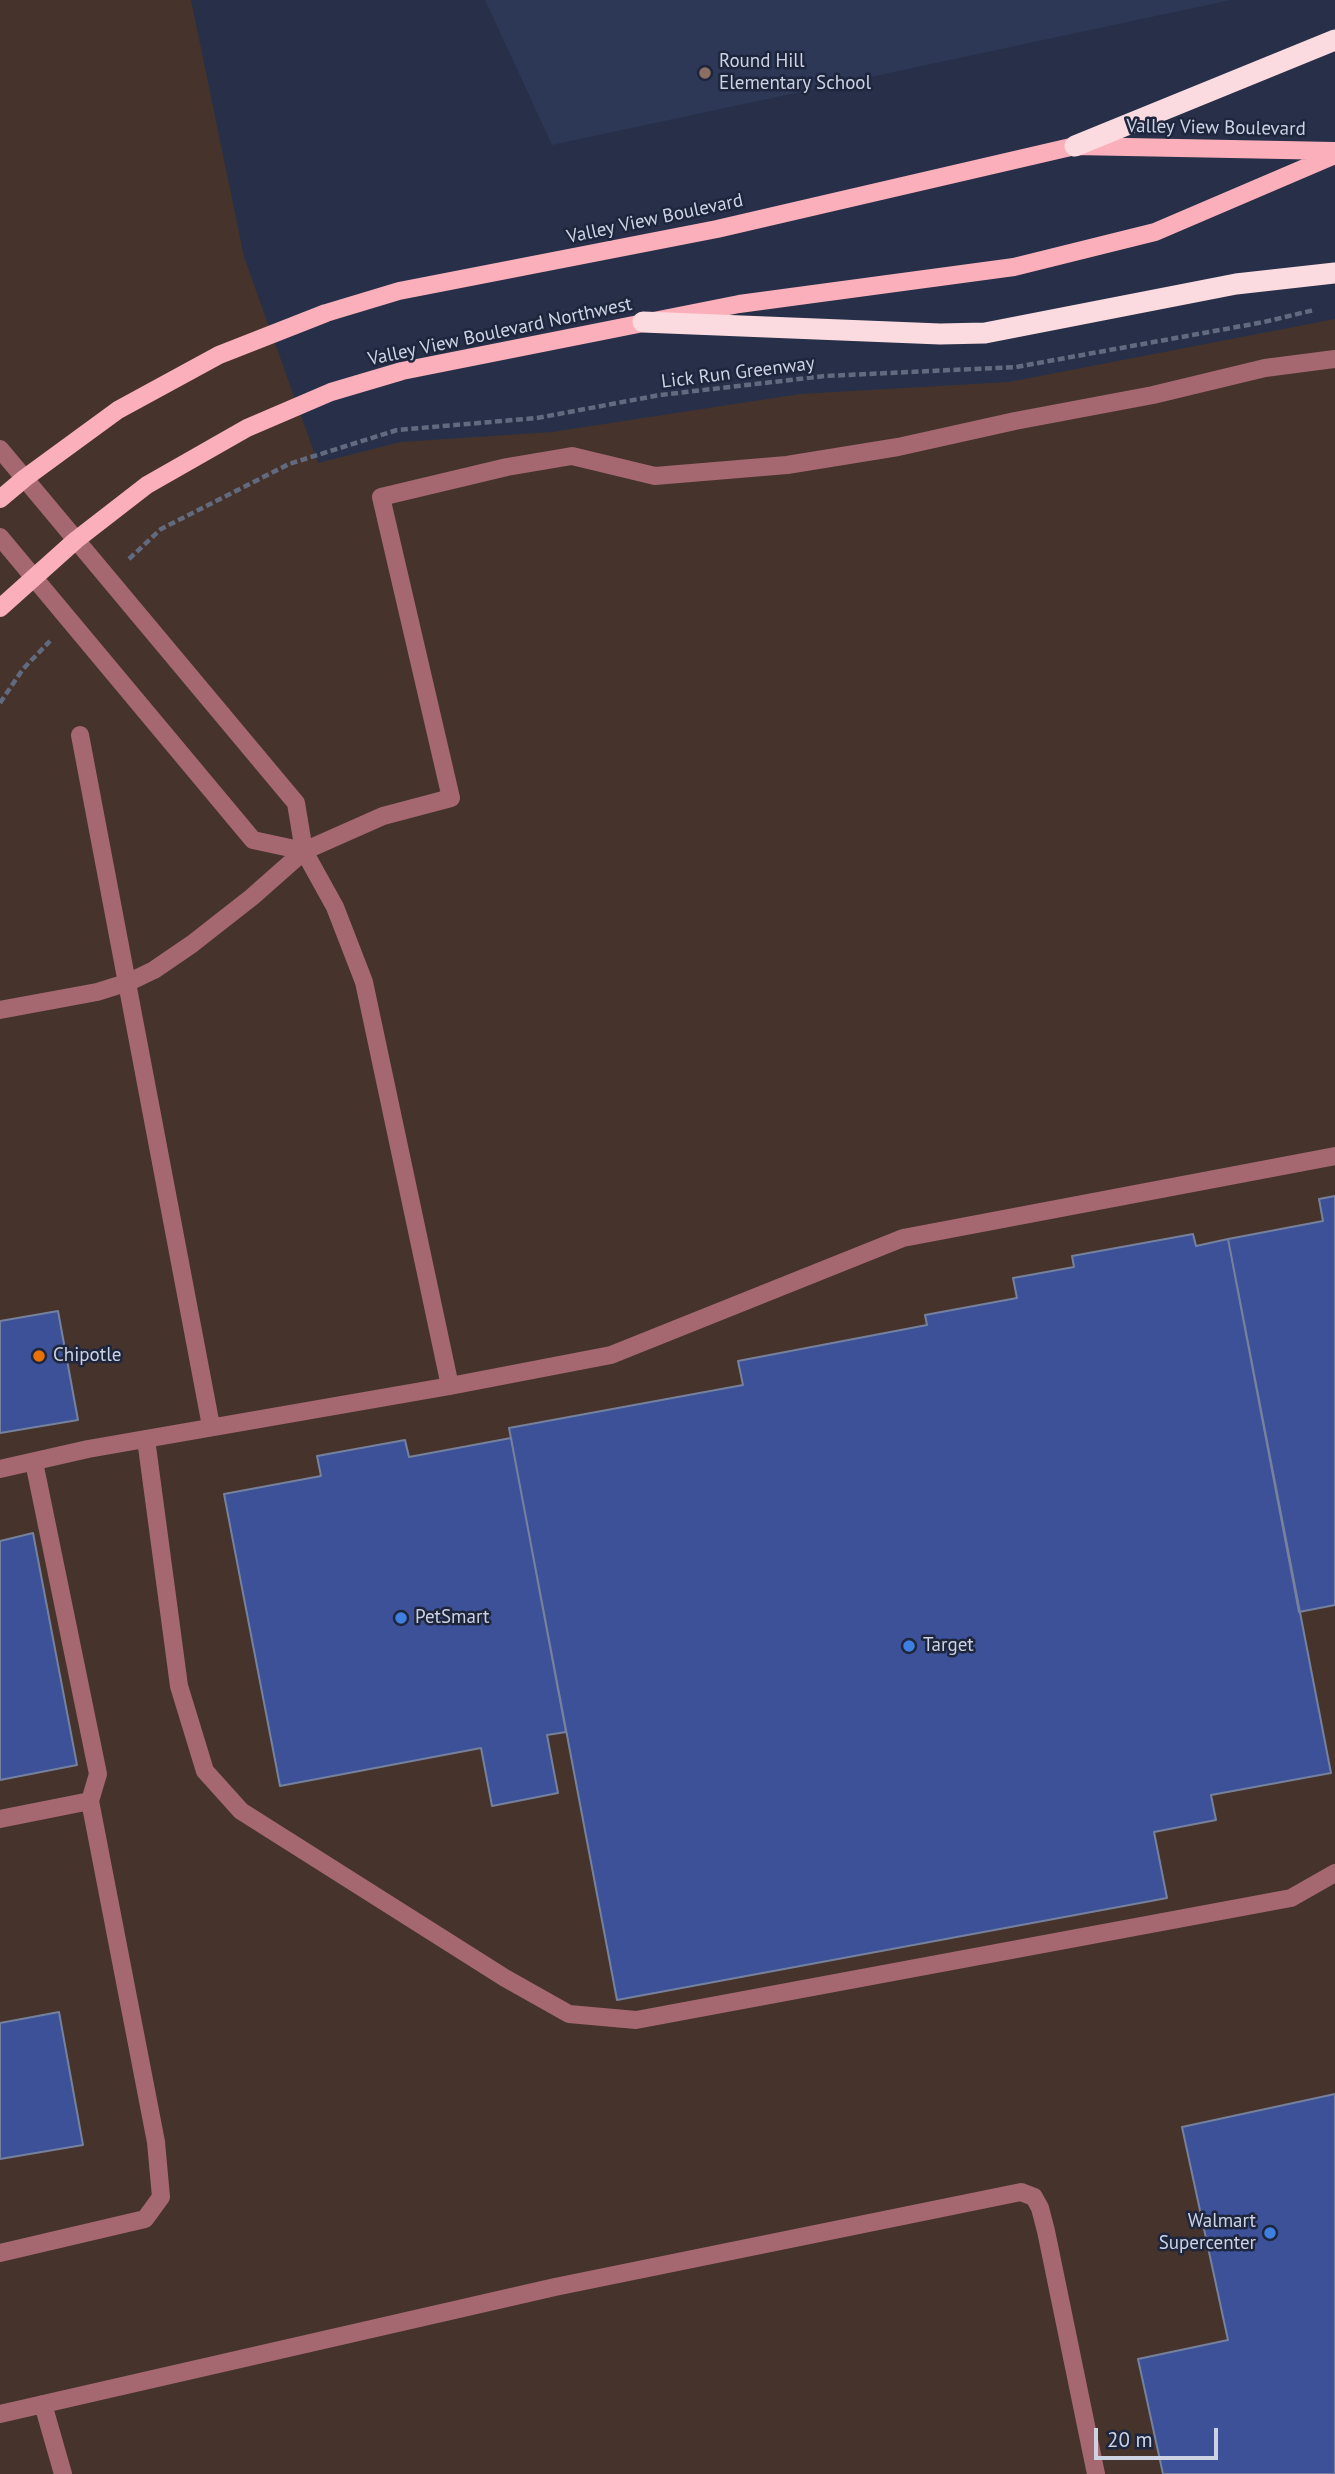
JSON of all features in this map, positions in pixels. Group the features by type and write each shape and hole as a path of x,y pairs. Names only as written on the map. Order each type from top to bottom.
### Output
{"highway":[{"path":"1075,146 1335,40"},
{"path":"643,322 940,334 985,333 1236,284 1335,273"}],"main road":[{"name":"Valley View Boulevard","path":"25,478 118,410 219,355 326,313 400,291 717,229 1075,146 1335,153"},
{"name":"Valley View Boulevard","path":"739,304 1027,264 1155,232 1335,153"},
{"name":"Valley View Boulevard Northwest","path":"0,608 76,540 147,485 247,428 331,392 402,371 739,304"},
{"path":"0,499 25,478"}],"lane":[{"path":"0,1010 97,992 154,970 252,897 304,851 383,816 451,798 381,497 507,467 572,456 655,476 787,465 898,447 1153,395 1265,368 1335,359"},
{"path":"0,449 296,803 304,851 335,907 365,982 450,1386"},
{"path":"0,537 253,840 304,851"},
{"path":"80,734 211,1426"},
{"path":"0,1469 211,1426 450,1386 611,1355 903,1238 1335,1156"},
{"path":"146,1439 179,1686 205,1771 241,1811 505,1978 569,2014 636,2020 649,2018 1291,1898 1335,1873"},
{"path":"0,2253 145,2219 161,2197 156,2143 90,1801 98,1774 34,1462"},
{"path":"0,1819 90,1801"},
{"path":"0,2414 555,2287 1021,2192 1034,2197 1040,2208 1097,2474"},
{"path":"43,2404 63,2474"}],"path":[{"name":"Lick Run Greenway","path":"161,529 289,464 397,430 537,418 660,396 825,376 1016,367 1264,323 1323,308"},
{"path":"0,704 23,670"}],"shaded area":[{"path":"0,0 191,0 244,257 318,463 401,442 552,432 800,394 1009,382 1335,319 1335,2474 0,2474"},
{"name":"Round Hill Elementary School","path":"485,0 1231,0 552,145"}],"building":[{"path":"1335,1196 1335,1605 1299,1612 1228,1239 1323,1221 1319,1199"},
{"path":"1193,1234 1196,1246 1228,1239 1331,1773 1211,1795 1216,1820 1154,1832 1167,1898 617,2000 509,1428 743,1385 738,1361 927,1325 925,1315 1017,1298 1013,1278 1074,1267 1072,1256"},
{"path":"58,1311 78,1420 0,1433 0,1321"},
{"path":"511,1438 566,1732 547,1735 558,1793 492,1806 481,1748 280,1786 224,1494 321,1476 317,1456 405,1440 409,1457"},
{"path":"33,1533 77,1765 0,1780 0,1541"},
{"path":"59,2012 83,2145 0,2159 0,2023"},
{"name":"Walmart Supercenter","path":"1335,2094 1335,2474 1163,2474 1138,2359 1228,2340 1182,2127"}],"place":[{"name":"Round Hill Elementary School","path":"705,73"},
{"name":"Chipotle","path":"39,1356"},
{"name":"PetSmart","path":"401,1618"},
{"name":"Target","path":"909,1646"},
{"name":"Walmart Supercenter","path":"1270,2233"}]}
